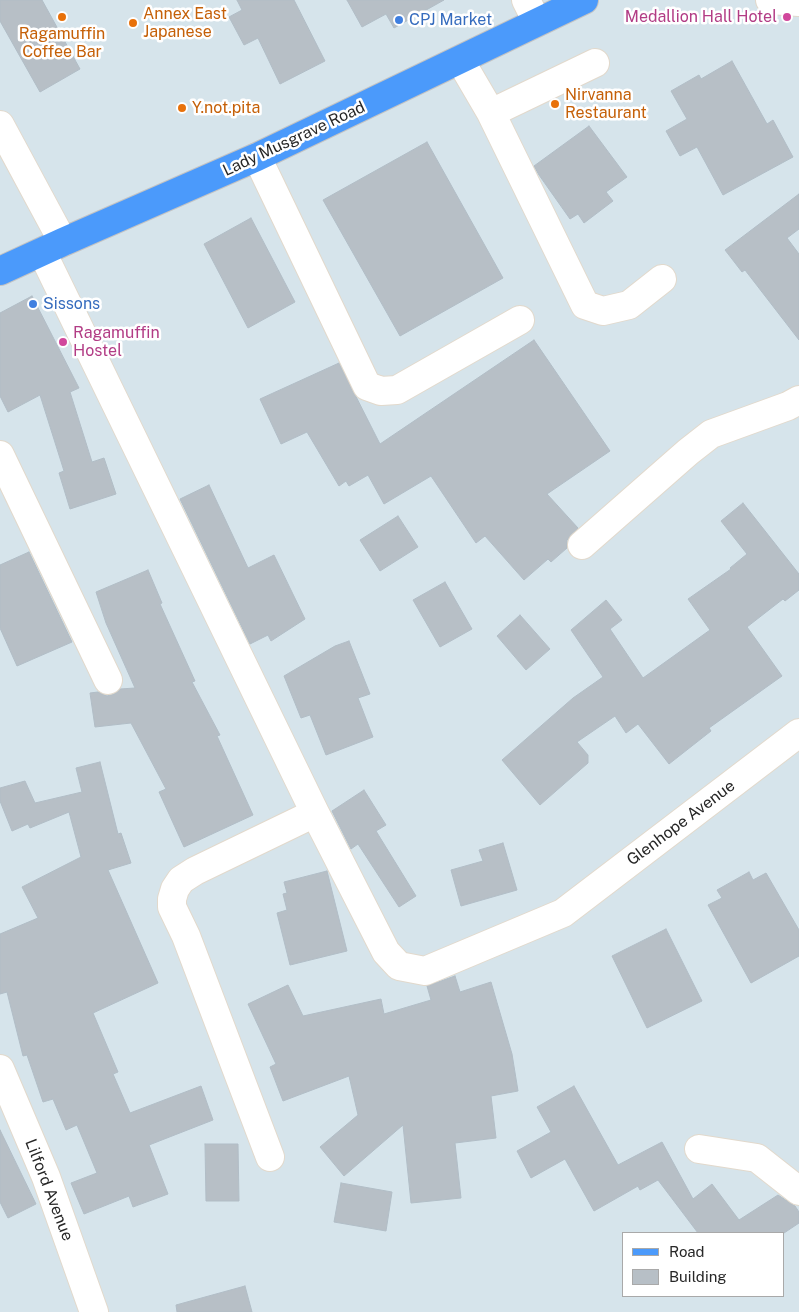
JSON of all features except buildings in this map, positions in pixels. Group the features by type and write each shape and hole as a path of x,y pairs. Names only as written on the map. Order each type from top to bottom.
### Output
{"main road":[{"name":"Lady Musgrave Road","path":"0,271 257,158 460,60 531,11 584,0"}],"street":[{"path":"770,0 799,2"},
{"path":"460,60 491,112 585,305 603,311 629,305 662,280"},
{"path":"491,112 595,63"},
{"name":"Glenhope Avenue","path":"0,125 52,247 315,813 386,952 399,966 425,971 563,913 799,733"},
{"path":"257,158 367,386 381,391 397,390 520,320"},
{"path":"582,545 711,434 781,409 799,400"},
{"path":"0,455 108,680"},
{"path":"270,1157 189,946 172,907 172,899 174,889 181,880 195,871 315,813"},
{"name":"Lilford Avenue","path":"0,1069 46,1177 94,1312"},
{"path":"699,1149 757,1158 799,1191"}],"place":[{"name":"Ragamuffin Coffee Bar","path":"62,17"},
{"name":"Medallion Hall Hotel","path":"787,17"},
{"name":"CPJ Market","path":"399,20"},
{"name":"Annex East Japanese","path":"133,23"},
{"name":"Nirvanna Restaurant","path":"555,104"},
{"name":"Y.not.pita","path":"182,108"},
{"name":"Sissons","path":"33,304"},
{"name":"Ragamuffin Hostel","path":"63,342"}]}
